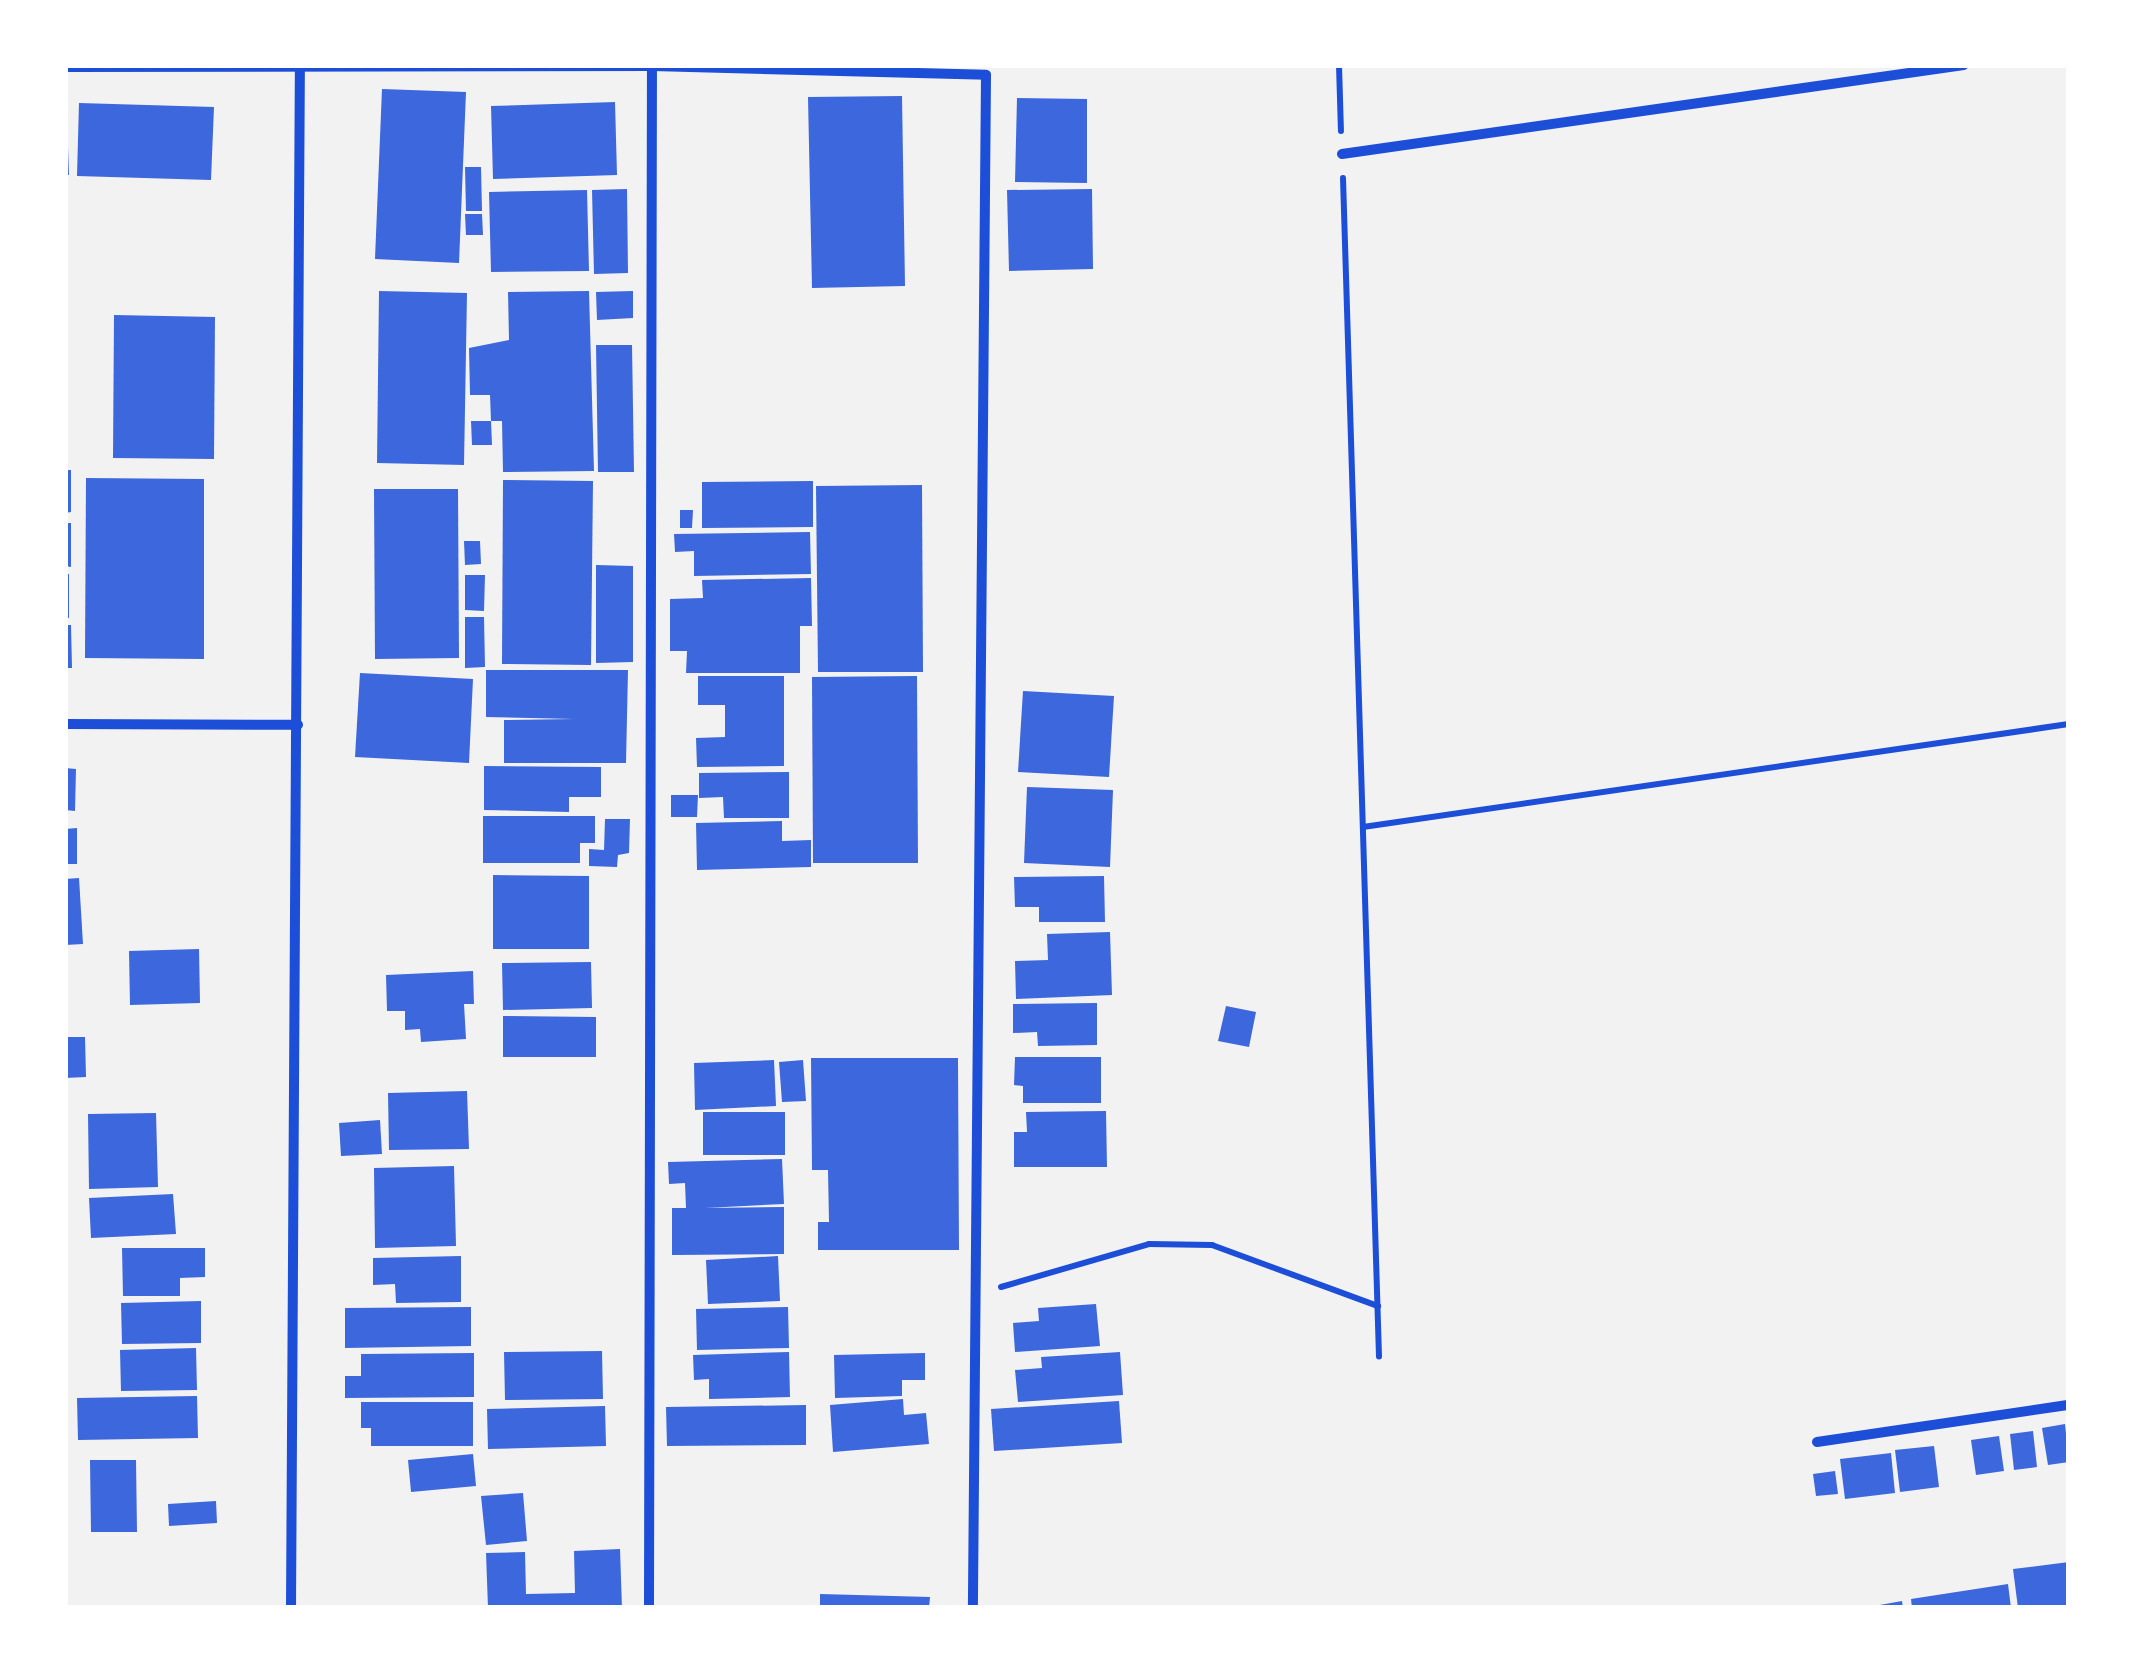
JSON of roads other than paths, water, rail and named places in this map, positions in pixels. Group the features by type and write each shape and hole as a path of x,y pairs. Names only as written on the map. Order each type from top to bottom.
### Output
{"street":[{"path":"291,1608 300,65"},
{"path":"1342,154 1964,65"},
{"path":"649,1608 652,66"},
{"path":"65,67 652,66 986,75 980,1293 973,1608"},
{"path":"65,724 298,725"},
{"path":"1817,1442 2069,1405"}]}
